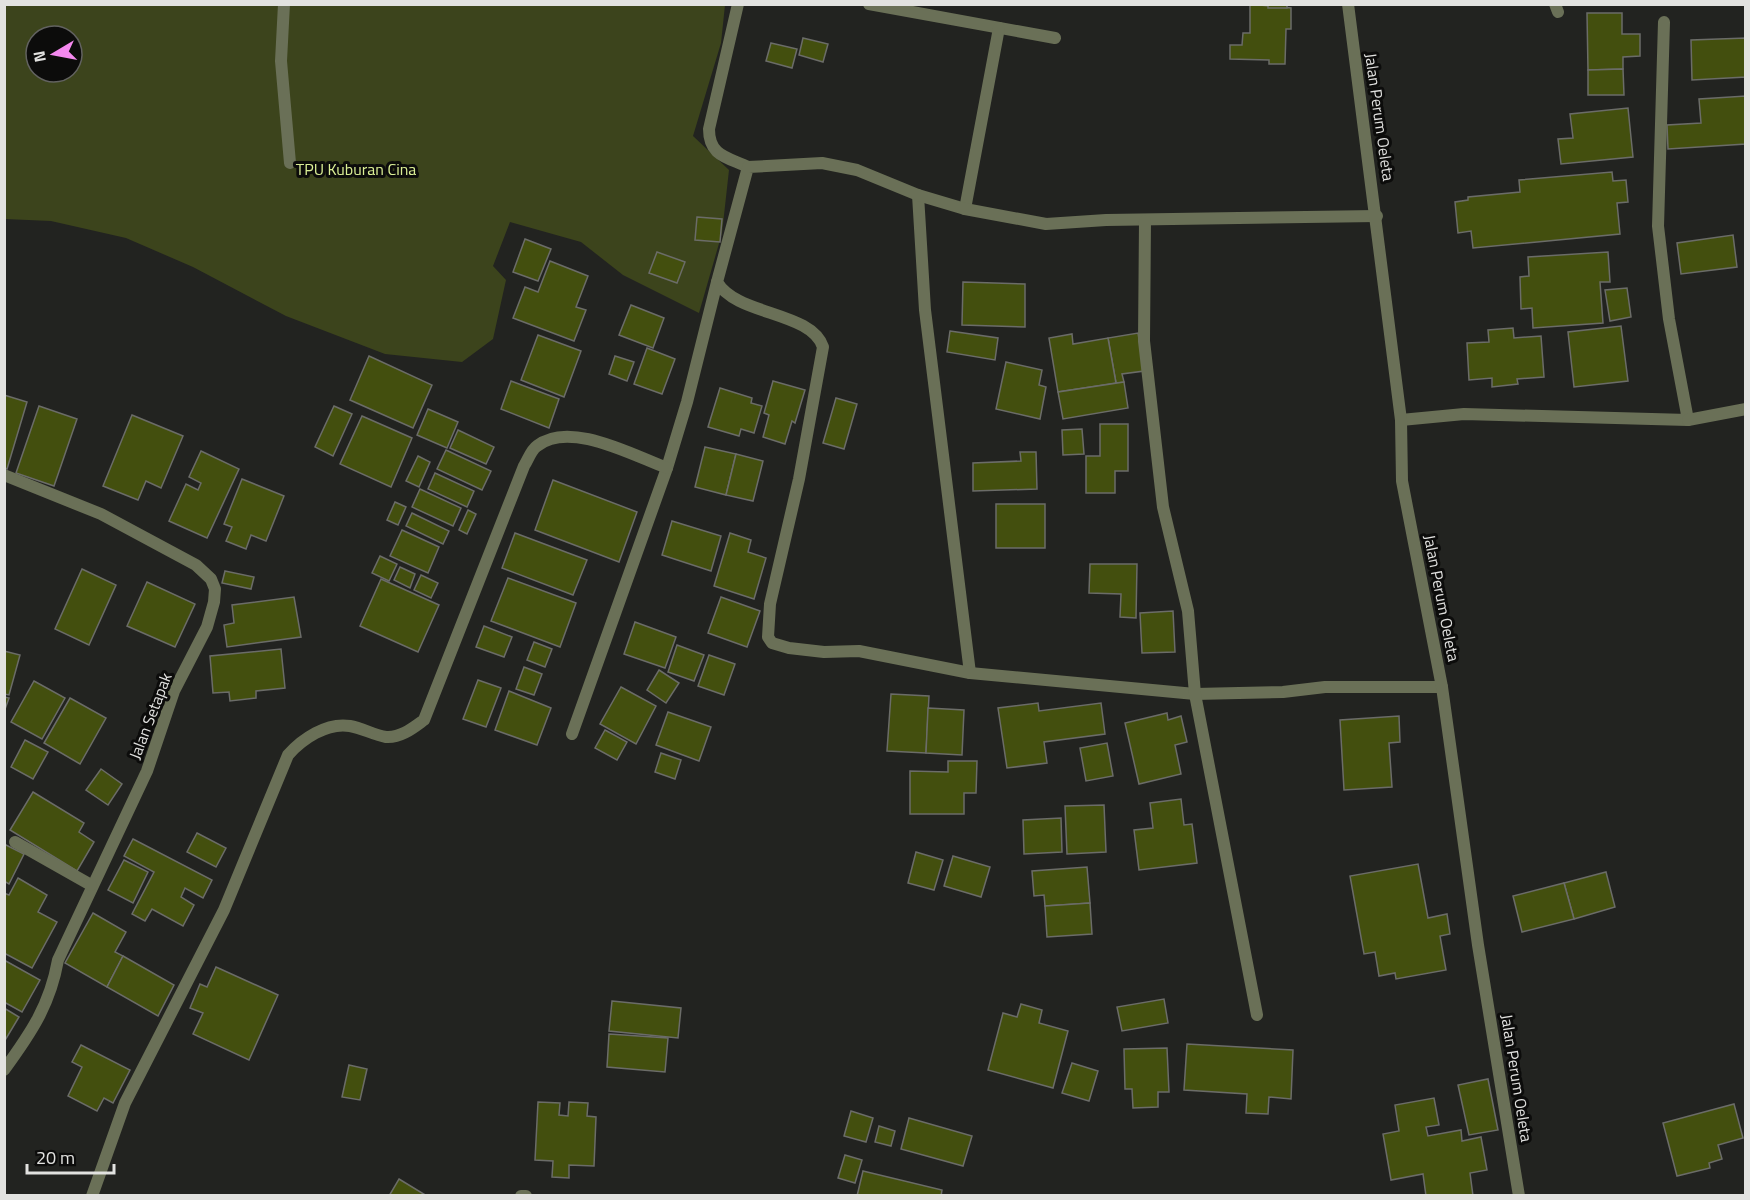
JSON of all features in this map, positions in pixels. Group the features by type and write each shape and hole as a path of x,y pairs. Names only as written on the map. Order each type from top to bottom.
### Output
{"street":[{"path":"284,4 281,61 290,163"},
{"path":"738,4 709,129 709,142 718,153 748,167 822,163 857,170 918,195 965,209 1046,224 1377,216"},
{"path":"870,4 1055,38"},
{"name":"Jalan Perum Oeleta","path":"1348,4 1377,216 1401,420 1402,480 1442,687 1478,945 1519,1196"},
{"path":"1664,22 1658,226 1669,319 1688,420"},
{"path":"965,209 999,28"},
{"path":"572,734 667,468 687,402 748,167"},
{"path":"918,195 925,310 970,673"},
{"path":"1145,221 1145,352 1163,507 1188,611 1195,694 1257,1015"},
{"path":"717,282 729,296 805,327 818,337 823,347 799,479 770,604 768,637 772,643 789,648 824,652 859,651 970,673 1195,694 1283,692 1326,687 1442,687"},
{"path":"1401,420 1464,414 1688,420 1746,409"},
{"path":"92,1196 125,1103 224,910 288,754 300,742 326,729 348,726 387,737 402,734 424,720 524,466 535,447 551,438 578,436 667,468"},
{"name":"Jalan Setapak","path":"4,475 101,514 196,566 211,579 215,589 207,627 174,691 147,771 106,862 91,885 58,960 53,991 26,1041 4,1070"},
{"path":"15,842 91,885"},
{"path":"521,1196 526,1196"}],"green space":[{"name":"TPU Kuburan Cina","path":"4,5 725,5 721,43 693,136 729,170 722,233 699,313 623,275 581,242 510,222 493,266 506,280 493,339 462,362 385,354 286,316 193,267 126,238 51,221 5,219"}],"building":[{"path":"1250,4 1291,8 1291,29 1286,29 1285,64 1269,64 1269,60 1230,59 1230,45 1242,45 1243,33 1250,33"},
{"path":"1268,4 1287,4 1287,8 1268,8"},
{"path":"1587,13 1622,13 1622,34 1640,34 1640,56 1623,57 1623,69 1588,70"},
{"path":"803,38 828,44 823,62 799,55"},
{"path":"1746,38 1746,77 1692,80 1691,40"},
{"path":"771,43 797,49 792,68 766,61"},
{"path":"1623,69 1624,95 1588,95 1588,70"},
{"path":"1746,96 1746,144 1668,149 1667,125 1701,123 1699,99"},
{"path":"1628,108 1633,157 1561,164 1558,139 1573,138 1570,114"},
{"path":"1612,172 1613,181 1626,180 1628,202 1617,203 1620,234 1473,248 1471,231 1458,233 1455,202 1468,200 1468,197 1520,192 1519,180"},
{"path":"697,217 722,219 720,242 695,240"},
{"path":"1733,235 1737,267 1681,274 1677,243"},
{"path":"525,239 551,249 538,281 513,272"},
{"path":"657,252 685,262 677,283 649,273"},
{"path":"1608,252 1610,282 1600,282 1603,323 1533,328 1532,308 1521,309 1520,277 1529,276 1528,257"},
{"path":"550,261 588,276 576,307 586,310 574,341 513,318 525,287 538,292"},
{"path":"963,282 1025,284 1025,327 962,325"},
{"path":"1627,288 1631,317 1610,321 1605,290"},
{"path":"631,305 664,318 653,348 619,335"},
{"path":"1621,326 1628,381 1574,387 1568,332"},
{"path":"1513,328 1514,338 1541,336 1544,377 1517,379 1518,384 1492,387 1492,378 1469,380 1467,343 1489,342 1488,330"},
{"path":"950,331 998,338 995,360 947,352"},
{"path":"1138,333 1144,371 1122,374 1124,382 1116,383 1108,338"},
{"path":"1072,334 1073,344 1108,338 1116,383 1058,392 1049,338"},
{"path":"538,335 581,351 564,397 521,380"},
{"path":"647,348 675,359 662,394 634,384"},
{"path":"369,356 432,385 413,428 350,400"},
{"path":"615,356 634,362 627,381 609,374"},
{"path":"1006,362 1042,370 1039,385 1046,387 1040,419 996,409"},
{"path":"511,381 559,399 549,428 501,409"},
{"path":"773,381 805,390 795,423 792,421 785,444 763,437 769,415 764,413"},
{"path":"1124,382 1128,408 1063,419 1058,392"},
{"path":"720,388 752,398 751,403 762,406 754,433 741,429 739,436 708,427"},
{"path":"4,395 27,402 7,469 4,468"},
{"path":"836,398 857,404 844,449 823,443"},
{"path":"39,406 77,419 54,486 16,473"},
{"path":"334,406 352,414 333,456 315,447"},
{"path":"428,409 458,422 447,448 417,435"},
{"path":"132,415 183,436 161,488 146,481 138,500 103,486"},
{"path":"362,416 412,438 391,487 340,464"},
{"path":"1100,424 1128,424 1128,471 1115,471 1115,493 1086,493 1086,456 1100,456"},
{"path":"1082,429 1084,454 1063,455 1062,430"},
{"path":"458,430 494,447 486,464 450,448"},
{"path":"705,447 736,454 726,495 695,487"},
{"path":"446,450 491,471 482,490 437,469"},
{"path":"201,451 239,469 207,538 169,521 186,484 198,490 201,483 189,477"},
{"path":"1020,452 1036,452 1037,489 973,491 973,463 1021,461"},
{"path":"736,454 763,461 753,501 726,495"},
{"path":"418,456 430,462 419,487 406,481"},
{"path":"435,473 474,491 467,507 428,489"},
{"path":"242,479 284,496 266,541 251,535 246,549 226,541 232,527 224,524"},
{"path":"553,480 637,512 619,562 535,530"},
{"path":"420,489 461,508 453,526 412,507"},
{"path":"395,502 406,507 398,525 387,520"},
{"path":"996,504 1045,504 1045,548 996,548"},
{"path":"468,510 476,514 467,534 459,530"},
{"path":"412,513 449,531 443,544 406,526"},
{"path":"672,521 721,536 711,571 662,555"},
{"path":"402,530 439,547 428,573 390,556"},
{"path":"515,533 587,560 573,595 502,568"},
{"path":"730,533 751,540 748,552 766,558 754,599 714,586"},
{"path":"380,556 397,564 389,581 372,573"},
{"path":"1090,564 1137,564 1136,618 1120,617 1121,594 1089,593"},
{"path":"400,567 415,574 410,588 394,580"},
{"path":"82,569 116,585 89,645 55,629"},
{"path":"225,571 254,577 251,589 222,583"},
{"path":"421,575 438,583 431,598 414,590"},
{"path":"508,578 576,603 560,647 491,621"},
{"path":"381,579 439,605 418,652 360,626"},
{"path":"147,582 195,604 175,647 127,626"},
{"path":"294,597 301,637 227,647 224,625 234,623 232,605"},
{"path":"721,597 760,611 747,647 708,633"},
{"path":"1173,611 1175,652 1142,653 1140,613"},
{"path":"635,622 676,637 665,668 624,654"},
{"path":"484,626 512,637 504,657 476,647"},
{"path":"534,642 552,649 545,667 527,660"},
{"path":"677,645 704,655 694,681 668,672"},
{"path":"281,649 285,688 256,691 256,698 230,701 229,692 213,693 210,656"},
{"path":"4,651 20,655 9,695 4,694"},
{"path":"709,655 735,664 724,695 698,686"},
{"path":"524,667 542,674 534,695 516,689"},
{"path":"659,670 679,683 666,703 647,690"},
{"path":"478,680 501,688 486,727 463,719"},
{"path":"34,681 65,698 42,739 11,722"},
{"path":"621,687 656,706 636,744 600,724"},
{"path":"509,691 551,708 537,745 495,730"},
{"path":"891,694 929,696 926,753 887,751"},
{"path":"4,697 9,698 4,712"},
{"path":"70,698 106,718 80,764 44,743"},
{"path":"1038,703 1039,711 1101,703 1105,734 1044,742 1047,763 1007,768 998,708"},
{"path":"928,708 964,710 962,755 926,753"},
{"path":"668,712 711,727 699,761 656,745"},
{"path":"1167,713 1168,720 1181,716 1187,742 1175,745 1181,774 1139,784 1125,723"},
{"path":"1399,716 1400,742 1389,743 1392,787 1344,790 1340,720"},
{"path":"605,730 627,742 617,760 595,748"},
{"path":"25,740 48,752 33,779 11,767"},
{"path":"1107,743 1113,776 1086,781 1080,748"},
{"path":"661,753 681,760 675,779 655,772"},
{"path":"948,761 977,761 976,793 964,793 964,814 910,814 910,771 948,772"},
{"path":"101,769 122,784 108,805 86,790"},
{"path":"33,792 84,823 79,832 94,842 77,871 10,830"},
{"path":"1181,799 1184,825 1192,824 1197,863 1139,870 1134,830 1153,828 1150,803"},
{"path":"1104,805 1106,852 1067,854 1065,806"},
{"path":"1061,818 1062,852 1024,854 1023,820"},
{"path":"197,833 226,848 216,867 187,852"},
{"path":"133,839 212,880 203,898 185,888 181,897 194,905 183,926 152,909 145,921 132,914 154,872 124,856"},
{"path":"4,844 24,854 9,884 4,881"},
{"path":"916,852 943,860 934,890 908,883"},
{"path":"953,856 990,867 981,897 944,886"},
{"path":"124,860 148,872 133,903 108,890"},
{"path":"1418,864 1428,918 1447,914 1450,934 1440,936 1446,970 1396,979 1395,973 1379,976 1375,952 1364,954 1350,876"},
{"path":"1087,867 1090,903 1045,906 1044,895 1034,896 1032,871"},
{"path":"1606,872 1615,907 1574,919 1564,883"},
{"path":"18,878 47,895 38,912 57,922 32,968 4,953 4,893 9,895"},
{"path":"1564,883 1574,919 1522,932 1513,896"},
{"path":"1090,903 1092,934 1047,937 1045,906"},
{"path":"93,913 126,932 115,952 123,956 107,987 65,963"},
{"path":"123,956 174,985 158,1016 107,987"},
{"path":"4,960 40,980 22,1012 4,1002"},
{"path":"216,967 278,995 249,1060 193,1034 203,1013 190,1008 200,984 207,987"},
{"path":"1164,999 1168,1023 1122,1031 1117,1007"},
{"path":"612,1001 681,1008 678,1038 609,1031"},
{"path":"1021,1004 1042,1010 1039,1023 1068,1031 1053,1088 988,1070 1003,1013 1017,1017"},
{"path":"4,1008 19,1017 4,1042"},
{"path":"609,1034 668,1038 665,1072 607,1067"},
{"path":"1187,1044 1293,1050 1291,1099 1269,1097 1268,1114 1246,1113 1247,1094 1184,1090"},
{"path":"81,1045 130,1070 113,1103 104,1098 97,1111 68,1096 82,1067 72,1062"},
{"path":"1167,1048 1169,1092 1158,1092 1158,1107 1133,1108 1132,1089 1125,1089 1124,1049"},
{"path":"1072,1063 1098,1071 1089,1101 1062,1093"},
{"path":"349,1065 367,1069 360,1100 342,1097"},
{"path":"1488,1079 1498,1130 1469,1135 1458,1085"},
{"path":"1434,1098 1439,1125 1426,1127 1428,1136 1461,1130 1462,1141 1481,1137 1487,1170 1470,1173 1473,1196 1426,1196 1423,1174 1391,1180 1383,1134 1399,1131 1395,1105"},
{"path":"538,1102 560,1103 559,1115 568,1116 569,1102 588,1103 587,1116 596,1117 594,1166 569,1165 569,1178 552,1177 553,1161 535,1160"},
{"path":"1734,1104 1743,1138 1718,1145 1722,1159 1709,1163 1710,1168 1677,1176 1663,1123"},
{"path":"851,1111 873,1118 866,1142 844,1136"},
{"path":"909,1118 972,1136 963,1166 901,1149"},
{"path":"879,1126 895,1131 891,1146 875,1142"},
{"path":"845,1155 862,1160 855,1183 838,1178"},
{"path":"863,1171 942,1190 941,1196 857,1196"},
{"path":"399,1179 427,1196 389,1196"}]}
